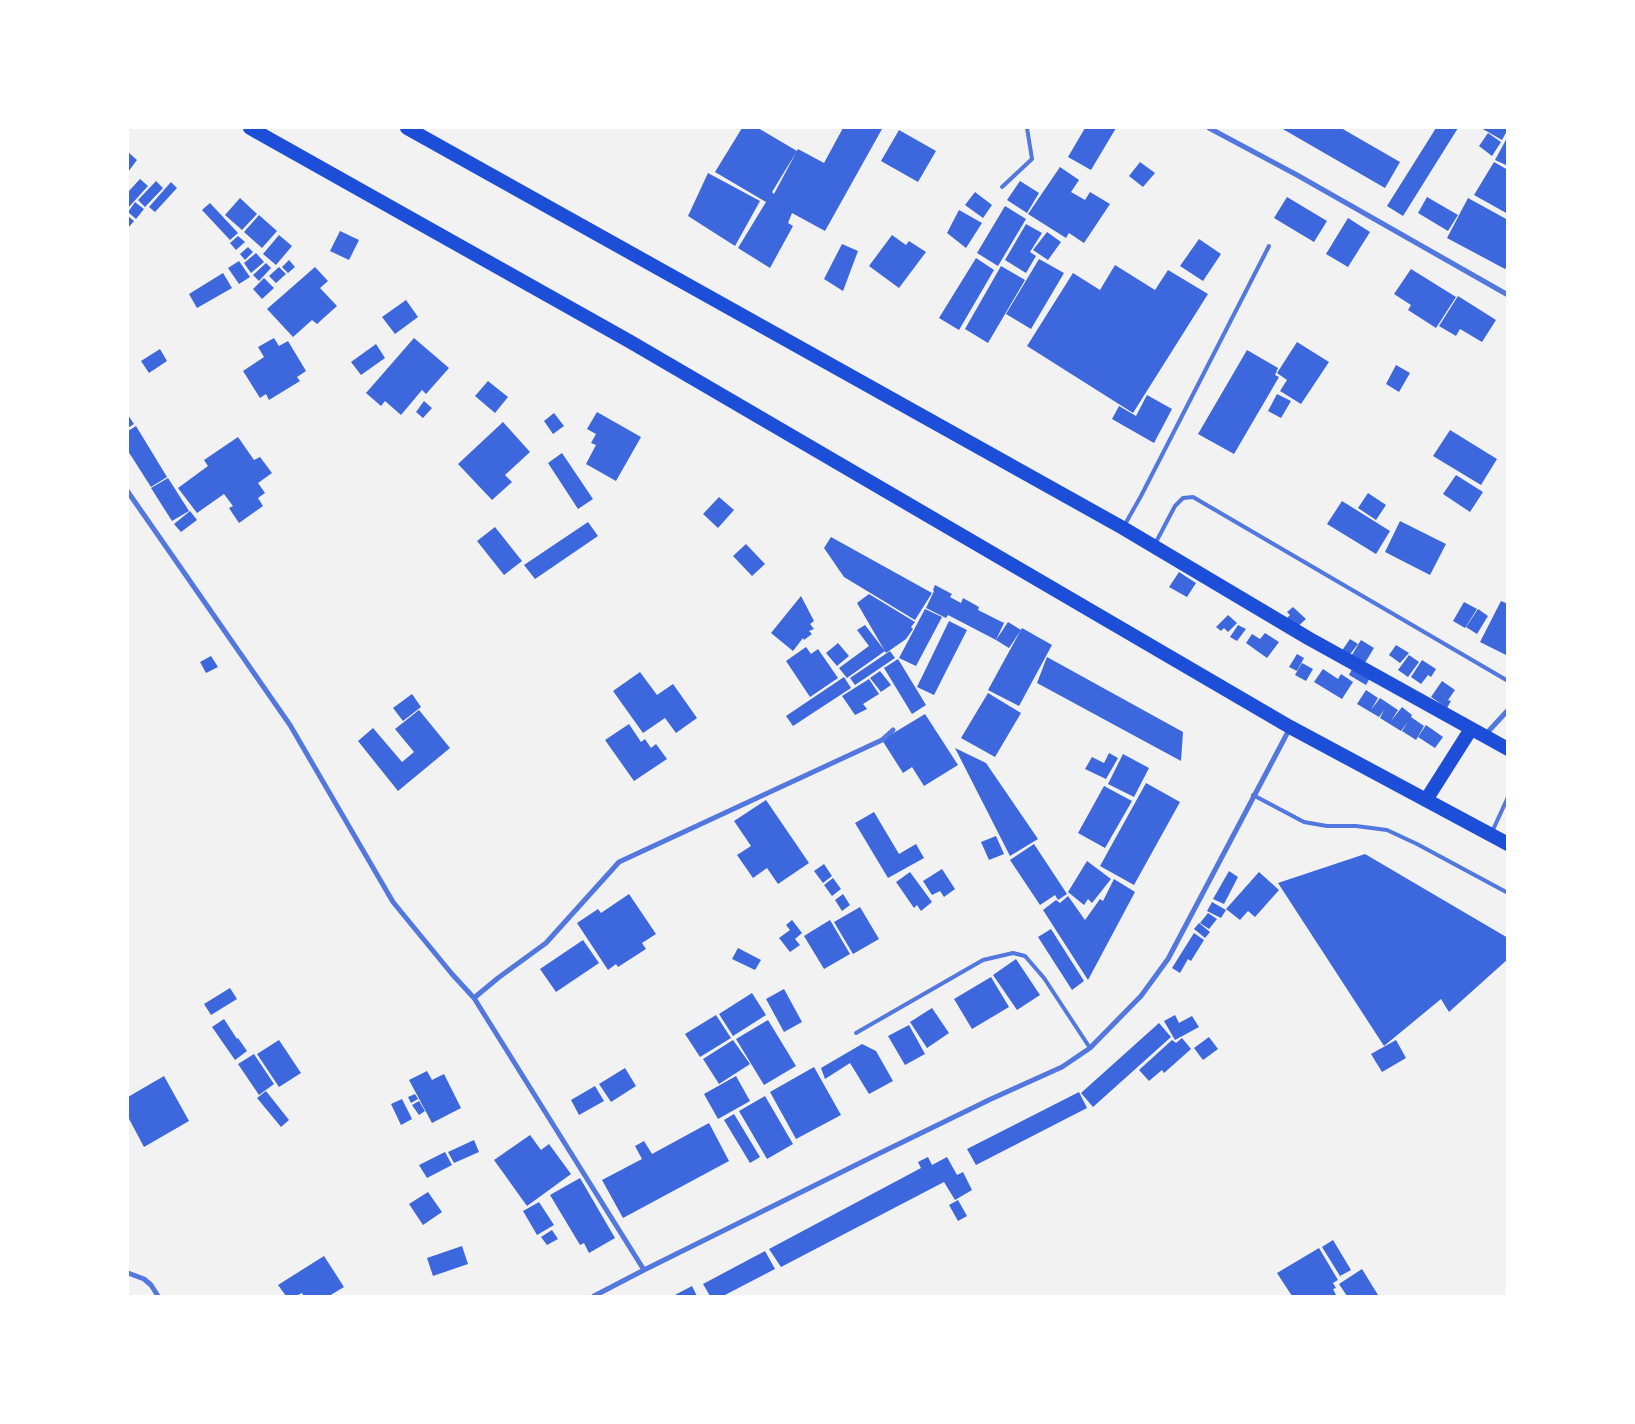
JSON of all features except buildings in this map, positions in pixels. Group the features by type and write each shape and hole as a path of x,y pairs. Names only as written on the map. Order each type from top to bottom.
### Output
{"highway":[{"path":"250,128 629,341 1290,728 1508,844"},
{"path":"407,128 1123,528 1308,638 1508,749"},
{"path":"1426,800 1471,729"}],"street":[{"path":"1210,128 1297,175 1508,295"},
{"path":"128,492 290,725 393,902 474,998 644,1270"},
{"path":"1484,736 1508,710"},
{"path":"594,1296 991,1099 1062,1068 1090,1048 1141,996 1168,959 1290,728"},
{"path":"474,998 546,943 619,862 882,740 893,730"},
{"path":"128,1274 144,1279 151,1285 158,1296"}],"lane":[{"path":"1002,187 1032,159 1027,128"},
{"path":"1123,528 1146,487 1269,246"},
{"path":"1154,546 1175,506 1183,498 1193,497 1508,681"},
{"path":"1253,795 1304,822 1327,826 1356,826 1387,830 1417,844 1508,894"},
{"path":"1491,835 1508,798"},
{"path":"856,1033 983,960 1013,953 1026,956 1044,978 1090,1048"}]}
